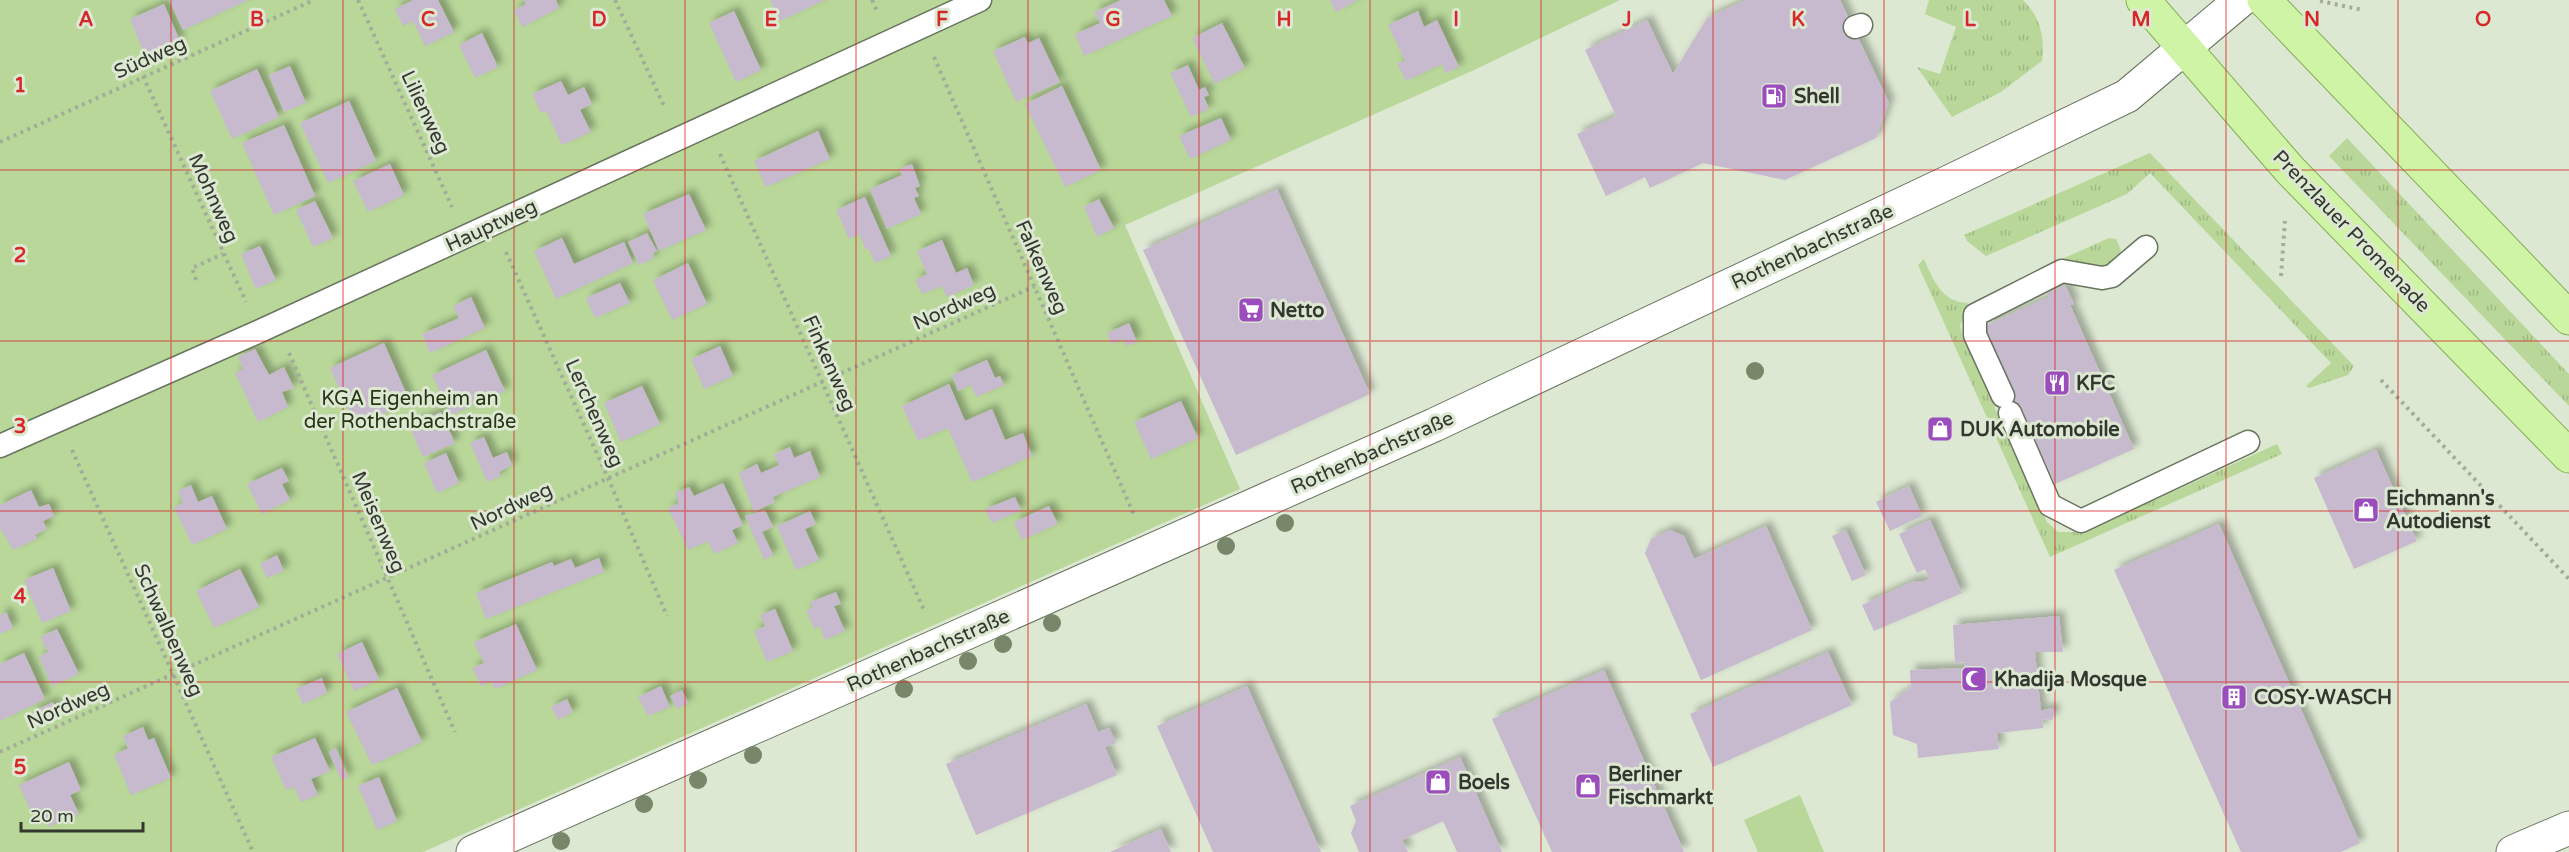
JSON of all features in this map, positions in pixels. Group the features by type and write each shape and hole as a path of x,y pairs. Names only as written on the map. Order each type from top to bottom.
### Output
{"main road":[{"name":"Prenzlauer Promenade","path":"2143,0 2290,170 2569,456"},
{"name":"Rothenbachstraße","path":"473,852 1434,425 2127,96 2241,0"},
{"path":"2264,0 2569,318"},
{"path":"2513,852 2569,828"}],"lane":[{"name":"Hauptweg","path":"0,446 466,237 980,0"},
{"path":"2146,247 2112,276 2102,278 2062,271 1975,315 1975,335 2050,505 2081,521 2248,442"}],"path":[{"name":"Südweg","path":"0,142 314,0"},
{"name":"Lilienweg","path":"358,0 466,237"},
{"path":"615,0 678,139"},
{"path":"2313,0 2363,10"},
{"name":"Falkenweg","path":"921,28 1136,518"},
{"name":"Mohnweg","path":"143,76 223,254 268,327"},
{"name":"Finkenweg","path":"707,126 924,612"},
{"name":"Lerchenweg","path":"493,224 608,478 667,616"},
{"path":"196,279 192,268 223,254"},
{"name":"Nordweg","path":"0,752 1035,286"},
{"name":"Meisenweg","path":"268,327 387,579 455,732"},
{"path":"2381,380 2569,579"},
{"name":"Schwalbenweg","path":"58,419 253,852"}],"green space":[{"name":"KGA Eigenheim an der Rothenbachstraße","path":"0,0 1620,0 1474,70 1125,225 1240,489 423,852 0,852"},
{"path":"1929,0 2023,0 2034,13 2040,28 2043,44 2042,61 2001,92 1952,117 1917,67 1940,74 1956,27 1925,14"},
{"path":"2347,138 2569,374 2569,406 2329,156"},
{"path":"2150,153 2354,366 2348,375 2309,388 2306,386 2331,363 2150,173 2127,194 1986,256 1967,241 1964,235"},
{"path":"2109,238 2116,239 2121,250 2114,263 2101,266 2065,265 2062,259"},
{"path":"1924,259 1935,282 1945,294 1958,302 1967,303 1970,308 1960,325 1963,338 2047,522 2058,532 2076,532 2157,499 2277,444 2282,454 2050,557 1918,265"},
{"path":"1800,795 1824,852 1758,852 1744,820"}],"building":[{"path":"169,0 248,0 183,30"},
{"path":"413,0 438,0 454,32 425,46 413,21 403,26 395,9"},
{"path":"524,0 556,0 559,8 522,27 514,10 526,4"},
{"path":"770,0 825,0 780,21"},
{"path":"1121,0 1164,0 1172,16 1084,56 1075,34 1100,23 1094,12"},
{"path":"1330,0 1358,0 1336,12"},
{"path":"1746,0 1840,0 1889,103 1876,138 1785,180 1703,163 1650,188 1645,177 1606,196 1577,134 1616,116 1585,50 1647,20 1673,74 1707,18"},
{"path":"164,4 180,41 145,56 130,19"},
{"path":"734,11 761,70 736,82 709,23"},
{"path":"1418,11 1424,27 1437,20 1459,67 1446,73 1442,64 1406,81 1397,63 1405,61 1388,25"},
{"path":"1222,23 1245,68 1215,84 1192,38"},
{"path":"482,33 498,67 475,78 459,45"},
{"path":"1025,37 1028,43 1039,38 1060,82 1016,102 993,51"},
{"path":"1188,65 1199,90 1205,87 1209,95 1204,97 1209,109 1191,117 1170,73"},
{"path":"290,66 306,103 284,112 269,75"},
{"path":"257,69 279,117 232,139 210,91"},
{"path":"561,81 568,95 584,87 592,104 580,110 591,132 562,145 546,111 541,113 532,94"},
{"path":"1062,86 1101,170 1065,187 1025,104"},
{"path":"349,101 376,161 328,183 300,123"},
{"path":"1221,118 1231,140 1190,159 1179,136"},
{"path":"284,125 315,196 274,215 242,143"},
{"path":"818,131 830,159 766,187 754,161"},
{"path":"390,164 404,195 368,212 353,181"},
{"path":"912,164 920,186 915,188 919,196 914,198 921,214 887,229 870,189 902,175 899,169"},
{"name":"Netto","path":"1277,189 1370,394 1236,455 1143,250"},
{"path":"689,194 706,230 659,251 643,214"},
{"path":"865,197 891,256 875,263 859,234 849,239 836,210"},
{"path":"1099,199 1114,228 1097,237 1084,207"},
{"path":"315,201 333,238 313,247 296,210"},
{"path":"647,233 657,251 653,253 654,258 639,265 628,242"},
{"path":"562,238 574,264 624,242 633,263 556,299 534,251"},
{"path":"942,240 956,273 967,268 974,285 947,297 942,286 922,294 915,280 927,274 917,251"},
{"path":"260,246 276,280 256,289 241,254"},
{"path":"688,263 707,304 672,320 653,280"},
{"path":"620,283 630,303 595,318 586,298"},
{"name":"KFC","path":"2065,285 2074,304 2070,305 2134,449 2055,484 2021,409 2006,415 1998,398 2013,391 1984,326 2049,297 2047,293"},
{"path":"471,297 485,328 430,353 422,334 459,318 453,306"},
{"path":"1129,323 1137,342 1126,346 1123,339 1112,344 1107,333"},
{"path":"384,343 410,402 356,426 330,368"},
{"path":"720,346 733,376 704,389 691,359"},
{"path":"255,349 269,375 284,367 294,388 282,392 288,407 258,422 235,373 243,369 238,357"},
{"path":"486,350 505,391 451,415 432,375"},
{"path":"987,360 995,378 1000,376 1004,385 976,397 971,385 958,391 952,375"},
{"path":"949,384 965,421 992,409 1005,440 1023,433 1032,456 972,482 948,428 918,441 902,406"},
{"path":"642,386 660,424 621,442 604,403"},
{"path":"1181,401 1198,438 1151,459 1134,422"},
{"path":"441,412 455,443 423,457 409,426"},
{"path":"484,437 493,458 507,452 512,465 499,472 501,476 487,482 470,443"},
{"path":"790,447 794,458 810,451 820,477 773,497 775,502 754,512 739,473 757,464 761,473 779,465 774,454"},
{"name":"Eichmann's Autodienst","path":"2376,450 2417,541 2354,569 2314,478"},
{"path":"446,453 459,483 437,493 424,463"},
{"path":"282,468 289,481 282,484 290,500 262,514 247,484"},
{"path":"723,483 743,525 732,530 738,543 714,554 708,541 688,550 668,508 679,503 675,493 689,487 694,496"},
{"path":"191,485 198,502 212,496 227,529 192,545 174,507 183,503 178,491"},
{"path":"1909,486 1922,516 1890,531 1876,502"},
{"path":"31,490 39,507 49,504 54,516 43,521 47,529 35,535 37,539 13,550 0,528 0,505"},
{"path":"1015,497 1021,510 992,523 985,509"},
{"path":"1049,506 1058,524 1022,540 1014,522"},
{"path":"765,510 773,527 762,532 773,555 764,560 745,516"},
{"path":"810,511 816,524 805,529 819,560 796,570 777,526"},
{"path":"1930,520 1962,593 1874,631 1862,605 1914,581 1922,582 1929,579 1925,569 1917,573 1899,534"},
{"name":"COSY-WASCH","path":"2219,524 2360,843 2341,852 2241,852 2114,570"},
{"path":"1766,526 1812,630 1701,680 1645,553 1651,539 1670,530 1684,536 1694,559"},
{"path":"1846,530 1866,575 1852,581 1832,536"},
{"path":"277,555 284,571 267,578 260,564"},
{"path":"599,558 604,572 486,619 476,593 552,562 554,566 571,559 575,568"},
{"path":"53,568 71,611 42,623 24,580"},
{"path":"240,569 259,607 214,628 196,591"},
{"path":"836,592 841,604 834,606 845,631 825,640 820,626 814,629 806,610 813,608 810,602"},
{"path":"775,609 793,651 767,662 754,631 765,626 760,615"},
{"path":"6,612 13,628 0,634 0,615"},
{"name":"Khadija Mosque","path":"2059,616 2063,652 2035,652 2041,711 2051,708 2055,711 2052,720 2042,719 2043,728 1997,733 1999,749 1918,758 1917,744 1893,735 1890,702 1911,688 1910,670 1965,668 1964,662 1955,663 1953,625"},
{"path":"516,624 537,670 495,689 491,681 481,686 472,668 484,663 474,642"},
{"path":"57,629 79,674 52,686 39,657 48,652 40,637"},
{"path":"362,642 379,679 354,691 337,654"},
{"path":"1828,652 1852,705 1713,767 1690,714"},
{"path":"24,653 45,699 0,721 0,664"},
{"name":"Berliner Fischmarkt","path":"1604,670 1684,852 1552,852 1492,719"},
{"path":"322,678 327,693 303,704 296,689"},
{"path":"661,686 670,707 648,716 638,697"},
{"path":"1247,686 1321,852 1213,852 1157,726"},
{"path":"397,688 422,742 372,765 346,712"},
{"path":"682,690 688,703 677,709 670,696"},
{"path":"567,699 573,712 558,720 551,707"},
{"path":"53,702 60,715 38,725 32,712"},
{"path":"1086,704 1098,732 1109,728 1116,743 1105,747 1117,775 976,835 946,764"},
{"path":"143,727 148,740 154,738 171,778 131,795 114,755 128,748 123,736"},
{"path":"315,738 330,771 311,779 318,795 301,802 294,787 286,790 271,757"},
{"path":"336,748 348,777 341,780 329,752"},
{"name":"Boels","path":"1460,757 1502,852 1457,852 1443,821 1402,840 1408,852 1359,852 1351,833 1356,821 1350,806"},
{"path":"69,762 81,790 70,795 79,814 48,827 40,809 32,814 19,785"},
{"path":"379,777 397,821 377,830 358,786"},
{"path":"1161,829 1171,852 1110,852"}],"place":[{"name":"Shell","path":"1774,96"},
{"name":"Netto","path":"1251,310"},
{"name":"KFC","path":"2057,383"},
{"name":"DUK Automobile","path":"1940,429"},
{"name":"Eichmann's Autodienst","path":"2366,510"},
{"name":"Khadija Mosque","path":"1974,679"},
{"name":"COSY-WASCH","path":"2234,697"},
{"name":"Boels","path":"1438,782"},
{"name":"Berliner Fischmarkt","path":"1588,786"}]}
